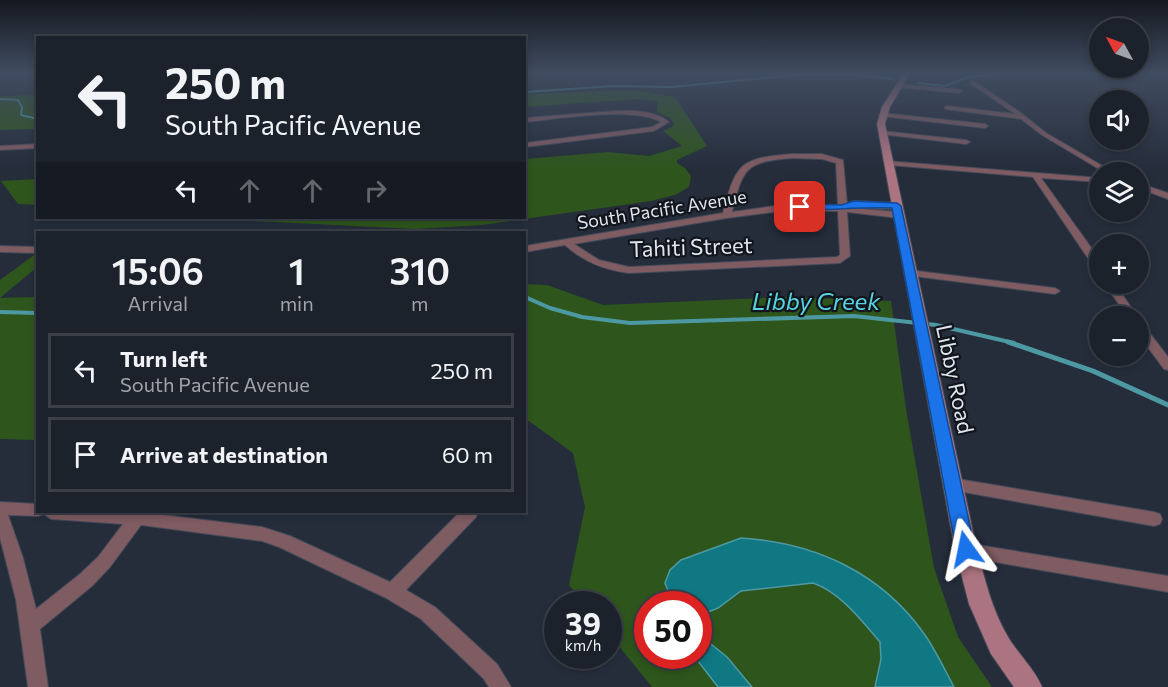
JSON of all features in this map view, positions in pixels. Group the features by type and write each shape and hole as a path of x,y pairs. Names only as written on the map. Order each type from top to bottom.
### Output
{"main road":[{"name":"Libby Road","path":"887,105 882,115 882,133 915,306 966,549 980,604 1000,646 1029,687"}],"street":[{"path":"1006,105 1057,143 1091,162"},
{"path":"947,108 1023,117"},
{"path":"526,120 630,112 655,116 666,122 654,129 526,145"},
{"path":"882,115 986,126"},
{"path":"882,133 966,142"},
{"path":"0,148 36,146"},
{"path":"727,215 740,173 753,161 765,158 821,156 838,159 840,162 841,208"},
{"path":"888,163 1089,179"},
{"path":"1036,176 1089,252"},
{"path":"1149,189 1168,196"},
{"name":"South Pacific Avenue","path":"526,249 782,208 841,208 855,212 897,210"},
{"name":"Tahiti Street","path":"567,242 582,256 595,263 610,268 629,270 837,261 845,255 841,208"},
{"path":"0,249 36,250"},
{"path":"909,273 1055,291"},
{"path":"1149,340 1168,366"},
{"path":"952,484 1154,519"},
{"path":"0,508 36,510"},
{"path":"65,513 137,518 262,534 334,563 392,592 428,614 490,671 501,687"},
{"path":"392,592 469,513"},
{"path":"0,516 14,551 32,625 38,687"},
{"path":"32,625 104,562 137,518"},
{"path":"966,549 1168,584"}],"green space":[{"path":"0,105 36,105 36,129 0,130"},
{"path":"526,105 552,105 526,107"},
{"path":"658,105 680,105 707,146 677,160 677,163 691,176 689,187 675,195 651,201 526,219 526,159 608,152 649,156 682,146 663,131 673,126 674,123 670,118 657,112"},
{"path":"36,179 36,205 18,204 1,181"},
{"path":"212,219 524,219 482,225 415,229"},
{"path":"36,254 36,268 0,298 0,280"},
{"path":"526,284 547,285 603,305 788,297 891,301 906,409 934,568 958,637 992,687 652,687 637,669 712,669 712,591 634,591 634,665 622,650 622,591 574,591 569,585 585,507 573,453 526,421"},
{"path":"36,297 36,440 0,439 0,298"}],"water":[{"path":"741,538 795,546 820,554 867,578 888,594 925,635 954,687 875,687 881,659 880,642 841,600 813,583 741,591 712,610 712,591 668,591 665,583 670,570 681,560"},
{"path":"712,645 727,657 752,687 718,687 704,669 712,669"}],"waterway":[{"path":"21,105 21,115 36,119"},
{"name":"Libby Creek","path":"526,297 550,308 582,317 630,323 854,316 936,325 1014,343"},
{"name":"Libby Creek","path":"0,312 36,313"},
{"name":"Libby Creek","path":"1008,342 1093,371 1168,405"}],"route":[{"path":"800,207 841,208 854,204 897,206 966,549"}]}
